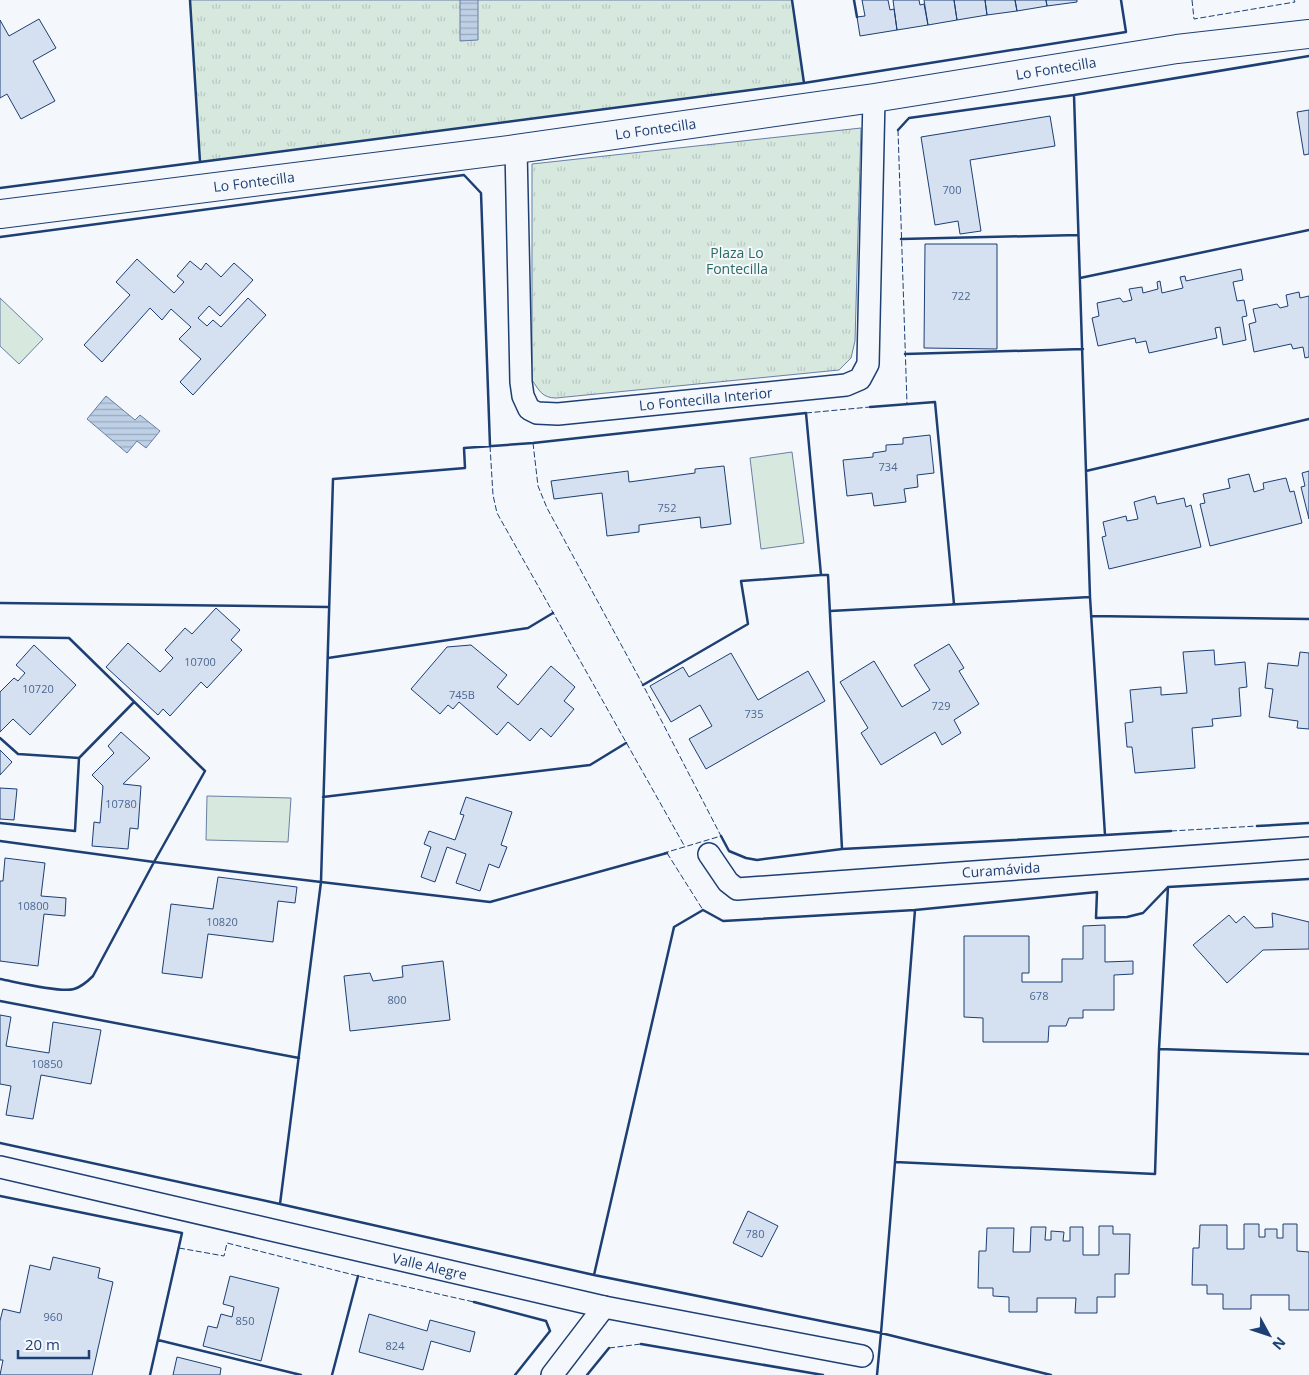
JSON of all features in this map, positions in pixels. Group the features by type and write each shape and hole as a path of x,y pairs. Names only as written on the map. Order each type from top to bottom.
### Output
{"street":[{"name":"Lo Fontecilla","path":"0,214 516,149 874,98 1177,49 1309,34"},
{"name":"Lo Fontecilla Interior","path":"516,149 521,382 523,396 528,409 537,413 558,414 846,385 860,379 868,364 874,98"},
{"name":"Curamávida","path":"709,854 728,882 737,889 1309,848"},
{"name":"Valle Alegre","path":"0,1167 604,1307 862,1356"},
{"path":"552,1375 604,1307"}],"green space":[{"path":"190,0 792,0 804,83 200,162"},
{"name":"Plaza Lo Fontecilla","path":"861,128 855,341 851,358 839,370 556,398 547,397 539,390 532,380 532,164"},
{"path":"0,298 43,339 19,364 0,346"},
{"path":"792,452 804,543 761,549 750,458"},
{"path":"207,796 291,798 288,842 206,840"}],"water":[{"path":"460,0 478,0 478,40 460,41"},
{"path":"106,396 135,420 140,415 160,431 146,448 137,441 127,453 87,419"}],"building":[{"path":"862,0 888,0 890,10 894,9 897,30 860,36 857,17 865,16"},
{"path":"893,0 919,0 920,5 924,4 928,25 897,30"},
{"path":"924,0 954,0 957,20 928,25"},
{"path":"954,0 985,0 987,15 957,20"},
{"path":"985,0 1015,0 1017,11 987,15"},
{"path":"1015,0 1046,0 1047,6 1017,11"},
{"path":"1046,0 1077,0 1077,2 1047,6"},
{"path":"39,19 56,48 33,61 55,101 21,119 7,94 0,98 0,20 9,36"},
{"path":"1309,110 1309,154 1304,155 1297,112"},
{"path":"1050,116 1055,146 970,160 981,231 960,234 958,221 935,225 921,137"},
{"path":"925,244 997,244 997,349 924,348"},
{"path":"137,259 174,293 184,282 177,276 190,261 201,270 206,263 221,277 234,263 253,280 220,316 209,306 198,318 207,326 213,320 221,327 248,298 266,315 193,395 180,382 201,359 179,339 191,327 171,309 162,320 150,308 102,362 84,345 130,295 116,282"},
{"path":"1241,269 1243,280 1233,282 1237,301 1244,300 1247,316 1242,317 1246,340 1223,345 1220,327 1215,328 1217,338 1149,353 1146,341 1136,343 1135,338 1098,346 1092,318 1099,316 1097,303 1120,298 1123,302 1132,300 1129,289 1142,287 1143,293 1158,289 1157,282 1160,281 1162,293 1183,288 1180,277 1185,276 1186,281"},
{"path":"1299,292 1300,298 1309,296 1309,357 1305,358 1303,347 1293,349 1291,344 1254,352 1249,324 1256,322 1253,309 1277,304 1280,308 1288,306 1286,295"},
{"path":"930,435 934,473 917,475 918,487 904,489 906,502 874,506 872,493 847,496 843,460 873,457 873,453 886,451 886,445 903,444 903,438"},
{"path":"724,466 731,524 701,528 700,517 639,525 639,532 607,536 602,493 554,499 551,481 628,471 629,482 695,473 695,469"},
{"path":"1309,471 1309,519 1301,487 1305,486 1302,473"},
{"path":"1249,474 1254,492 1264,489 1263,483 1286,478 1290,492 1294,491 1302,523 1210,546 1200,504 1205,503 1203,494 1230,488 1228,479"},
{"path":"1155,496 1157,504 1184,498 1186,507 1191,505 1201,547 1109,569 1102,537 1106,536 1103,522 1126,516 1127,521 1138,519 1134,502"},
{"path":"216,608 240,630 231,640 242,650 207,688 201,682 170,716 163,709 158,715 106,667 128,643 160,672 173,658 165,650 185,628 192,634"},
{"path":"949,644 964,668 959,671 979,704 954,720 961,733 942,745 935,732 881,765 861,733 868,728 840,682 874,661 902,707 930,690 914,665"},
{"path":"34,645 76,685 30,735 13,719 0,732 0,692 14,678 18,681 25,673 16,665"},
{"path":"471,645 507,675 497,687 518,705 551,666 575,687 564,701 574,709 551,737 541,728 530,741 508,722 497,735 459,702 453,709 448,705 440,714 411,689 447,647"},
{"path":"1214,650 1215,665 1245,662 1247,687 1239,688 1241,716 1212,719 1213,726 1192,728 1195,768 1135,773 1132,747 1127,747 1125,723 1133,722 1130,690 1161,687 1161,695 1187,693 1183,652"},
{"path":"1300,652 1309,653 1309,729 1297,728 1298,721 1269,717 1273,689 1265,688 1268,663 1298,666"},
{"path":"731,653 758,700 808,671 825,701 706,769 689,739 712,726 700,705 671,722 650,686 683,667 689,677"},
{"path":"121,732 150,758 123,784 141,786 138,829 130,828 128,849 92,846 94,822 100,823 103,786 92,775 114,753 108,746"},
{"path":"0,750 12,762 0,775"},
{"path":"0,788 17,789 14,820 0,819"},
{"path":"466,797 512,812 501,845 507,847 499,868 489,864 480,891 456,883 466,854 447,847 435,882 421,877 431,847 424,844 429,831 455,840 464,815 460,814"},
{"path":"5,858 45,863 41,896 66,898 65,916 44,914 38,966 0,961 0,881 3,881"},
{"path":"218,877 297,887 295,903 278,901 273,942 208,934 202,978 162,973 171,904 213,909"},
{"path":"1272,913 1309,922 1309,949 1263,950 1227,983 1193,945 1229,915 1236,923 1244,916 1255,928 1273,927"},
{"path":"1105,925 1105,962 1133,961 1133,974 1114,975 1114,1010 1083,1010 1083,1018 1069,1018 1066,1026 1049,1026 1048,1042 983,1042 983,1018 964,1017 964,936 1029,936 1029,973 1022,973 1022,982 1062,982 1062,959 1083,959 1083,926"},
{"path":"443,961 450,1020 350,1031 344,976 370,973 373,981 403,977 402,966"},
{"path":"0,1015 11,1017 6,1046 49,1053 53,1022 101,1030 91,1084 41,1075 33,1119 6,1115 11,1086 0,1084"},
{"path":"748,1211 778,1226 762,1257 733,1243"},
{"path":"1244,1224 1259,1224 1259,1237 1265,1237 1265,1229 1277,1229 1277,1238 1283,1238 1283,1224 1297,1224 1297,1251 1309,1252 1309,1310 1289,1310 1289,1295 1251,1295 1251,1309 1223,1309 1223,1294 1207,1294 1207,1285 1192,1285 1193,1248 1199,1248 1200,1225 1227,1225 1227,1249 1244,1249"},
{"path":"1099,1226 1113,1226 1113,1234 1130,1234 1129,1274 1115,1274 1115,1297 1097,1297 1097,1313 1075,1313 1076,1298 1037,1298 1037,1312 1009,1312 1009,1297 993,1296 993,1288 978,1288 979,1251 986,1251 987,1228 1014,1228 1013,1252 1030,1252 1031,1227 1046,1227 1045,1240 1051,1240 1051,1231 1064,1232 1063,1241 1070,1241 1070,1227 1083,1227 1083,1255 1099,1255"},
{"path":"53,1257 100,1268 98,1278 113,1282 92,1375 0,1375 3,1360 0,1360 0,1321 3,1309 20,1313 30,1265 50,1270"},
{"path":"230,1276 279,1288 261,1361 203,1346 208,1326 217,1328 221,1314 232,1317 234,1307 223,1304"},
{"path":"369,1314 427,1331 430,1320 475,1332 470,1352 431,1341 423,1370 359,1352"},
{"path":"177,1357 221,1368 220,1375 173,1375"}],"fence":[{"path":"1192,0 1194,19 1295,2 1294,0"},
{"path":"898,130 907,404"},
{"path":"806,413 870,407"},
{"path":"533,443 538,486 547,508 643,685 721,836 664,853"},
{"path":"490,446 493,495 497,513 685,847"},
{"path":"1171,831 1257,826"},
{"path":"667,853 703,910"},
{"path":"179,1248 224,1256 227,1243 358,1276 474,1302"},
{"path":"609,1348 641,1344"}],"wall":[{"path":"190,0 200,162 804,83 792,0"},
{"path":"854,0 857,17"},
{"path":"804,83 1126,32 1121,0"},
{"path":"1074,95 1309,56"},
{"path":"898,130 909,118 1074,95 1090,597"},
{"path":"0,188 200,162"},
{"path":"0,237 464,175 481,193 490,446"},
{"path":"1080,278 1309,230"},
{"path":"901,239 1078,235"},
{"path":"905,354 1083,349"},
{"path":"870,407 935,402 954,604"},
{"path":"0,979 59,990 74,989 84,984 93,976 154,862 321,882 333,479 465,468 464,448 533,443 806,413 821,575 828,575 842,849 757,860 729,851 721,836"},
{"path":"1086,471 1309,419"},
{"path":"643,685 748,624 741,581 821,575"},
{"path":"830,611 1090,597 1105,835 842,849"},
{"path":"0,603 329,607"},
{"path":"328,658 528,628 553,613"},
{"path":"1091,616 1309,619"},
{"path":"0,637 69,638 205,771 154,862 0,841"},
{"path":"0,823 75,831 79,758 134,702"},
{"path":"0,738 18,754 79,758"},
{"path":"323,797 590,765 626,743"},
{"path":"1257,826 1309,823"},
{"path":"1105,835 1171,831"},
{"path":"667,853 490,902 321,882 280,1204 594,1275 674,927 703,910 723,921 915,910 895,1162"},
{"path":"1168,887 1309,879"},
{"path":"915,910 1097,892 1096,918 1127,917 1143,913 1168,887 1159,1049"},
{"path":"0,1001 299,1058"},
{"path":"594,1275 881,1333 895,1162 1155,1174 1159,1049 1309,1054"},
{"path":"0,1143 280,1204"},
{"path":"0,1196 182,1233 150,1375"},
{"path":"332,1375 358,1276"},
{"path":"474,1302 546,1321 550,1331 515,1375"},
{"path":"877,1375 881,1333 1051,1375"},
{"path":"158,1340 301,1375"},
{"path":"641,1344 823,1375"},
{"path":"587,1375 609,1348"}]}
